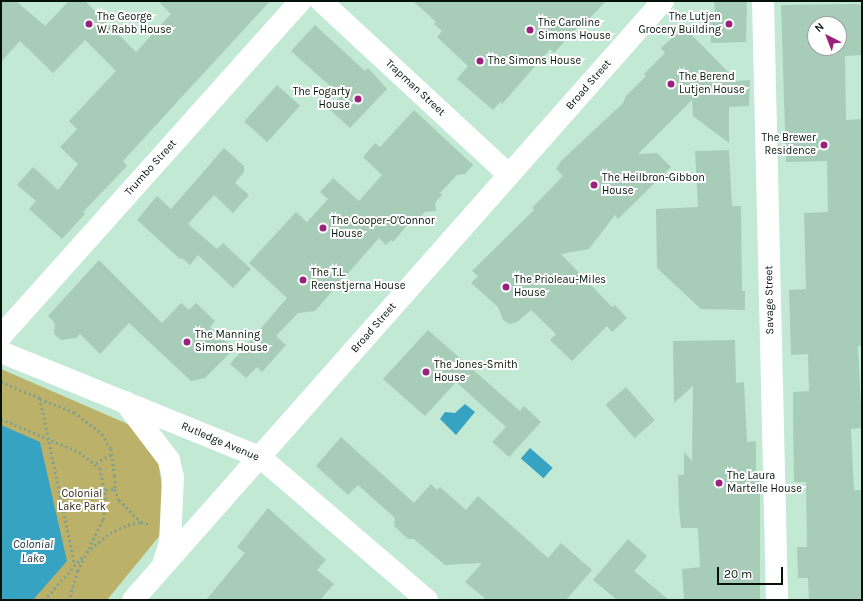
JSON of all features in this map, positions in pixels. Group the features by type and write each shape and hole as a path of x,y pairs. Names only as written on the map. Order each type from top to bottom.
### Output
{"street":[{"name":"Trumbo Street","path":"1,336 301,1"},
{"name":"Trapman Street","path":"321,1 509,175"},
{"name":"Broad Street","path":"133,600 663,1"},
{"name":"Savage Street","path":"763,1 777,600"},
{"name":"Rutledge Avenue","path":"1,352 260,457 427,600"},
{"path":"125,402 169,460 173,477 170,543 163,566"}],"path":[{"path":"1,382 74,412 102,434 112,454 115,489 124,506 141,522 154,528"},
{"path":"40,398 46,438 75,565"},
{"path":"1,419 79,452 96,463 100,468 106,490 107,503 103,520 86,552 69,600"},
{"path":"96,463 112,454"},
{"path":"106,490 115,489"},
{"path":"44,600 86,552 110,534 141,522"}],"green space":[{"name":"Colonial Lake Park","path":"1,369 130,425 158,461 164,500 161,534 107,600 1,600"}],"water":[{"path":"465,404 475,412 456,435 440,419 445,412 455,413"},
{"name":"Colonial Lake","path":"1,425 40,442 67,561 33,600 1,600"},
{"path":"530,448 553,468 543,478 521,459"}],"building":[{"path":"1,1 16,1 45,26 69,1 85,1 136,52 171,14 158,1 270,1 123,161 127,166 83,212 85,214 62,239 29,209 36,201 17,185 33,167 58,190 78,164 60,147 77,129 69,121 116,71 85,40 53,73 20,41 1,62"},
{"path":"413,1 606,1 587,21 585,19 554,53 550,49 502,104 500,102 493,110 457,79 468,66 437,37 442,31 434,24 436,22"},
{"name":"The Lutjen Grocery Building","path":"714,1 747,1 746,42 711,43 710,14 715,14"},
{"path":"781,5 862,5 862,55 847,56 847,16 807,16 807,56 845,56 846,120 862,119 862,346 858,346 862,428 851,429 854,490 862,490 862,600 809,600 808,578 798,578 797,547 807,547 806,482 794,482 793,392 809,391 808,354 791,355 789,290 806,289 804,213 828,212 827,161 786,162"},
{"path":"315,25 365,71 368,68 387,89 350,128 329,109 341,96 291,51"},
{"path":"684,27 737,81 750,80 749,106 729,107 729,143 693,116 692,100 638,154 657,153 671,167 618,219 615,215 589,249 561,254 612,307 615,305 627,318 612,332 607,326 572,361 550,340 556,334 531,310 517,322 509,324 503,320 498,307 471,283 478,276 472,271 534,210 532,208 563,176 556,169 561,161 623,103 626,96 646,76 644,74 665,53 661,48"},
{"path":"277,85 300,106 267,142 244,121"},
{"path":"414,110 473,165 465,174 457,175 440,193 442,195 435,203 436,211 425,212 417,220 414,217 393,242 391,240 386,245 379,238 315,311 298,313 276,336 286,345 262,372 257,367 246,378 230,364 287,298 249,263 296,212 307,222 328,199 320,192 333,178 359,201 382,175 363,157 375,143 380,147"},
{"path":"224,148 244,166 244,172 235,183 249,195 233,213 214,195 188,224 217,249 223,243 251,269 233,288 198,255 190,265 182,258 180,259 137,220 157,196 171,209"},
{"path":"729,150 732,206 741,206 742,291 745,291 745,310 701,309 657,268 656,209 698,207 695,151"},
{"path":"99,260 162,323 181,303 189,310 196,303 215,321 210,327 234,349 205,378 191,381 129,323 100,354 80,334 76,338 61,340 54,334 55,323 48,316"},
{"name":"The Jones-Smith House","path":"428,330 520,411 524,406 541,422 509,457 492,442 506,427 456,382 425,416 383,379"},
{"path":"735,340 736,383 744,382 747,442 756,441 756,473 760,473 760,600 684,600 682,569 700,567 698,528 681,528 679,510 678,475 684,475 684,452 692,461 693,386 674,403 673,341"},
{"path":"626,387 655,420 634,438 606,405"},
{"path":"341,437 414,503 431,484 437,490 440,487 466,510 478,496 548,558 561,543 592,570 566,600 487,600 465,582 482,563 445,565 414,539 408,539 394,526 395,518 358,485 348,495 316,466"},
{"path":"268,508 326,560 317,570 334,584 320,600 206,600 245,553 237,547"},
{"path":"628,539 647,556 634,571 669,600 617,600 593,580"}],"place":[{"name":"The George W. Rabb House","path":"89,24"},
{"name":"The Lutjen Grocery Building","path":"729,24"},
{"name":"The Caroline Simons House","path":"530,30"},
{"name":"The Simons House","path":"480,61"},
{"name":"The Berend Lutjen House","path":"671,84"},
{"name":"The Fogarty House","path":"358,99"},
{"name":"The Brewer Residence","path":"824,145"},
{"name":"The Heilbron-Gibbon House","path":"594,185"},
{"name":"The Cooper-O'Connor House","path":"323,228"},
{"name":"The T.L. Reenstjerna House","path":"303,280"},
{"name":"The Prioleau-Miles House","path":"506,287"},
{"name":"The Manning Simons House","path":"187,342"},
{"name":"The Jones-Smith House","path":"426,372"},
{"name":"The Laura Martelle House","path":"719,483"}]}
